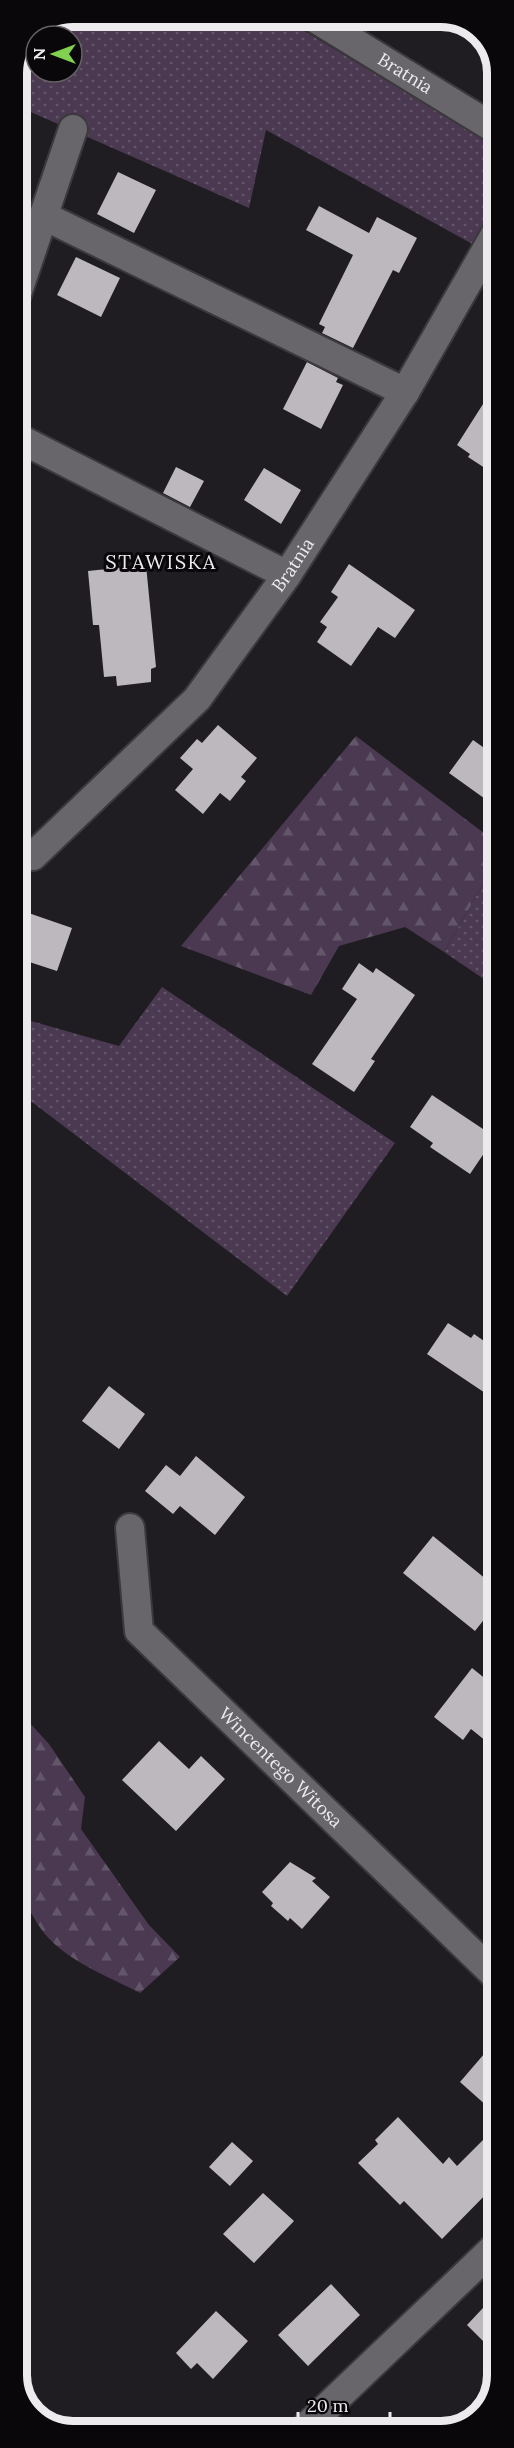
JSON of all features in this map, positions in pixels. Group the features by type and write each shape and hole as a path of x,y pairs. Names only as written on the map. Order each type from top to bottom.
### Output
{"street":[{"name":"Bratnia","path":"329,27 487,124"},
{"path":"27,263 73,129"},
{"path":"44,216 405,392"},
{"name":"Bratnia","path":"33,856 197,699 287,574 405,392 487,248"},
{"path":"27,443 287,574"},
{"name":"Wincentego Witosa","path":"130,1528 139,1631 487,1967"},
{"path":"312,2421 487,2255"}],"green space":[{"path":"84,27 298,27 487,141 487,229 476,246 266,130 249,208 27,110 27,84 84,84"},
{"path":"356,736 487,835 487,877 444,952 405,927 339,946 311,995 181,946"},
{"path":"487,877 487,981 444,952"},
{"path":"162,987 395,1143 287,1296 27,1100 27,1020 119,1046"},
{"path":"27,1720 49,1744 85,1797 81,1829 149,1925 180,1957 140,1993 76,1960 44,1933 27,1907"}],"building":[{"path":"118,172 156,190 134,233 97,214"},
{"path":"319,206 369,233 377,217 417,238 399,273 393,270 353,348 322,333 325,327 319,324 353,255 306,230"},
{"path":"76,257 120,278 101,317 57,295"},
{"path":"307,362 338,378 336,382 343,385 321,429 283,409"},
{"path":"487,398 487,469 468,457 470,454 457,445"},
{"path":"176,467 204,481 190,507 163,493"},
{"path":"264,468 301,490 281,524 244,500"},
{"path":"349,564 415,610 395,638 378,627 351,666 317,642 327,627 320,622 338,597 331,592"},
{"path":"146,565 156,667 151,669 151,682 117,686 116,676 104,677 99,625 93,625 88,571"},
{"path":"218,725 257,758 241,777 246,781 230,801 220,793 203,814 175,790 193,769 180,758 197,739 202,743"},
{"path":"473,740 487,750 487,800 449,773"},
{"path":"27,912 72,928 57,971 27,961"},
{"path":"359,963 373,973 376,968 415,995 371,1059 375,1061 354,1092 312,1064 357,999 342,989"},
{"path":"432,1095 487,1132 487,1149 470,1174 430,1147 433,1143 410,1127"},
{"path":"448,1323 471,1338 474,1334 487,1343 487,1394 427,1354"},
{"path":"109,1386 145,1414 119,1449 82,1421"},
{"path":"196,1456 245,1497 215,1535 180,1506 173,1514 145,1491 166,1465 180,1476"},
{"path":"433,1536 487,1580 487,1616 475,1631 403,1573"},
{"path":"472,1668 487,1680 487,1742 471,1729 463,1740 434,1717"},
{"path":"159,1741 189,1769 201,1756 225,1779 176,1831 122,1780"},
{"path":"290,1862 316,1878 312,1881 330,1897 302,1929 290,1918 288,1921 271,1906 273,1903 262,1892"},
{"path":"487,2051 487,2106 460,2082"},
{"path":"398,2117 443,2164 449,2157 457,2166 487,2136 487,2193 442,2239 404,2201 400,2205 358,2163 378,2144 375,2140"},
{"path":"232,2142 253,2161 230,2186 209,2167"},
{"path":"263,2193 294,2221 254,2263 223,2234"},
{"path":"331,2284 360,2315 308,2366 278,2335"},
{"path":"487,2304 487,2345 467,2325"},
{"path":"216,2311 248,2341 213,2379 197,2363 191,2369 176,2353"}],"district":[{"name":"STAWISKA","path":"161,562"}]}
